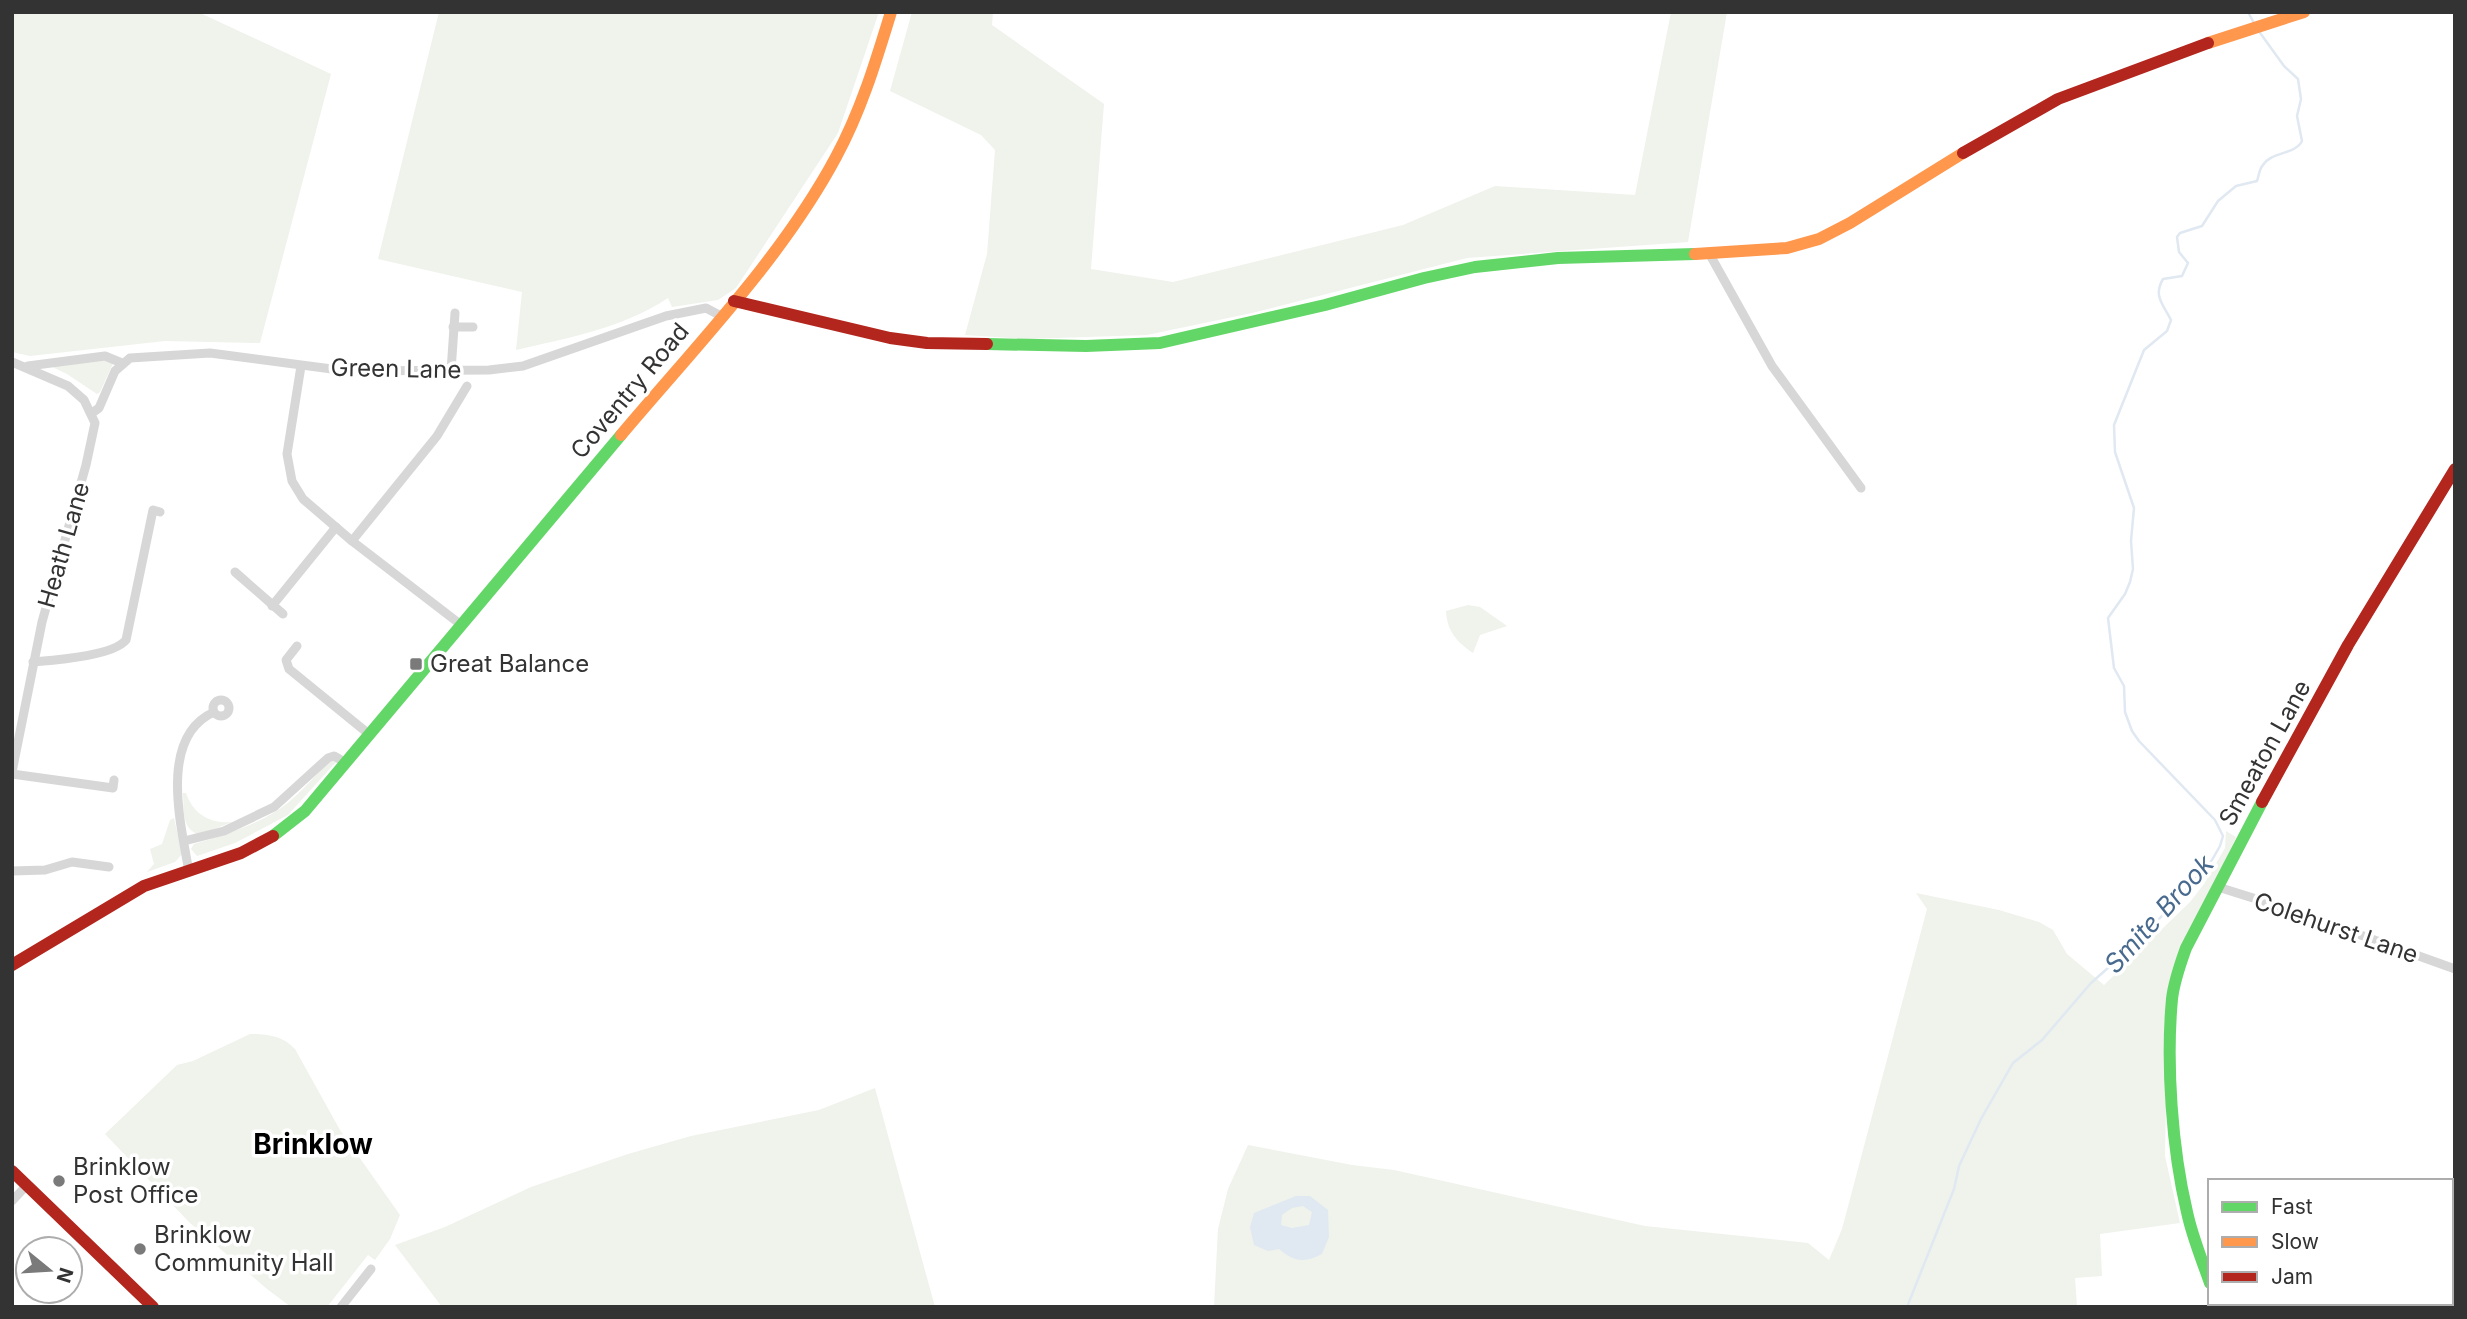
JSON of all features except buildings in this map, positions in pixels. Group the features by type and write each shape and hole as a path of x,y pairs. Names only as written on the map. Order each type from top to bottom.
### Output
{"main road":[{"name":"Coventry Road","path":"12,965 144,886 242,853 292,823 370,736 460,624 734,301 792,226 838,155 856,113 891,12"},
{"path":"734,301 890,338 927,343 1098,346 1160,342 1350,299 1475,267 1558,258 1787,248 1819,239 1850,223 1986,139 2058,99 2113,76 2304,12"},
{"name":"Smeaton Lane","path":"2208,1277 2187,1214 2176,1158 2171,1076 2172,999 2177,972 2186,948 2266,795 2374,601 2455,469"},
{"path":"12,1171 153,1307"}],"street":[{"path":"1709,253 1772,366 1861,488"},
{"name":"Green Lane","path":"122,363 140,356 210,354 347,372 451,371 523,366 666,316 706,308 721,316"},
{"path":"451,371 455,313"},
{"path":"453,327 473,327"},
{"path":"12,362 68,386 84,400 92,414 99,408 115,372 122,363 105,356 26,366"},
{"path":"301,366 287,454 292,481 303,499 352,541 460,624"},
{"path":"352,541 436,436 467,386"},
{"name":"Heath Lane","path":"12,773 33,662 56,565 86,466 95,423 92,414"},
{"path":"33,662 80,656 122,645 126,640 153,510 160,512"},
{"path":"271,606 336,527"},
{"path":"235,572 283,614"},
{"path":"297,646 286,660 289,669 370,736"},
{"path":"12,711 23,712"},
{"path":"189,872 176,792 181,756 194,725 214,712"},
{"path":"184,841 223,831 274,807 328,758 334,756 346,763"},
{"path":"12,773 113,788 114,780"},
{"path":"12,871 46,870 72,862 109,867"},
{"name":"Colehurst Lane","path":"2218,887 2455,969"},
{"path":"12,1200 27,1185"},
{"path":"341,1307 371,1269"}],"shaded area":[{"path":"12,12 198,12 331,74 260,343 165,341 30,356 12,352"},
{"path":"439,12 879,12 838,133 736,288 718,300 672,307 668,298 614,324 516,350 522,292 378,259"},
{"path":"912,12 993,12 992,25 1104,104 1091,269 1173,282 1403,225 1495,186 1635,195 1671,12 1727,12 1688,242 1467,258 1252,313 1147,335 1026,339 965,335 987,254 995,150 981,135 890,91"},
{"path":"115,359 97,394 46,364"},
{"path":"1468,605 1480,607 1507,626 1480,635 1473,653 1454,635 1448,624 1446,611"},
{"path":"336,762 288,815 235,843 197,856 191,849 194,844 244,828 268,816 289,802 327,763"},
{"path":"183,793 186,793 193,807 203,816 232,822 199,835 193,832 186,823"},
{"path":"174,818 182,854 175,862 147,872 154,864 150,849 162,844 170,820"},
{"path":"2226,831 2236,837 2168,991 2165,1156 2180,1223 2100,1234 2102,1276 2075,1278 2077,1307 1214,1307 1218,1229 1228,1189 1248,1145 1352,1165 1394,1170 1645,1226 1808,1243 1829,1260 1842,1229 1927,909 1916,893 1999,910 2039,922 2053,930 2067,954 2104,985 2190,902 2225,848"},
{"path":"250,1034 274,1037 295,1049 340,1130 400,1215 390,1239 375,1260 368,1255 327,1307 291,1307 267,1289 190,1223 105,1134 177,1065 193,1061"},
{"path":"875,1088 935,1307 442,1307 395,1245 445,1227 531,1187 628,1154 691,1136 819,1110"},
{"path":"1296,1196 1310,1196 1328,1210 1329,1237 1322,1254 1300,1260 1279,1249 1268,1251 1254,1245 1250,1227 1254,1213","holes":["1303,1206 1312,1212 1309,1225 1292,1228 1281,1225 1282,1215 1292,1208"]}],"waterway":[{"name":"Smite Brook","path":"2248,12 2255,25"},
{"name":"Smite Brook","path":"1907,1307 1954,1189 1959,1166 1981,1119 2013,1063 2042,1040 2091,983 2143,937 2212,860 2223,836 2215,820 2139,741 2125,712 2124,686 2114,668 2108,618 2130,582 2133,569 2131,541 2134,508 2115,452 2114,425 2144,350 2167,331 2171,320 2160,300 2159,290 2163,279 2182,276 2188,263 2179,252 2177,237 2180,233 2202,226 2218,201 2236,186 2257,181 2261,168 2267,161 2294,149 2302,141 2297,116 2301,99 2298,79 2284,66 2258,30"}],"traffic: fast":[{"path":"987,344 1086,346 1160,343 1475,267 1558,258 1695,254"},
{"path":"273,836 305,811 621,435"},
{"path":"2208,1278 2189,1221 2177,1161 2170,1078 2172,999 2186,948 2262,802"}],"traffic: slow":[{"path":"621,435 736,301 790,231 814,194 853,122 891,12"},
{"path":"2208,43 2304,12"},
{"path":"1695,254 1787,248 1819,239 1850,223 1963,153"}],"traffic: jam":[{"path":"1963,153 2058,99 2208,43"},
{"path":"734,301 890,338 927,343 987,344"},
{"path":"2262,802 2348,645 2455,469"},
{"path":"12,965 144,886 241,853 273,836"},
{"path":"12,1171 153,1307"}],"place":[{"name":"Great Balance","path":"416,664"},
{"name":"Brinklow Post Office","path":"59,1181"},
{"name":"Brinklow Community Hall","path":"140,1249"}],"district":[{"name":"Brinklow","path":"313,1144"}]}
